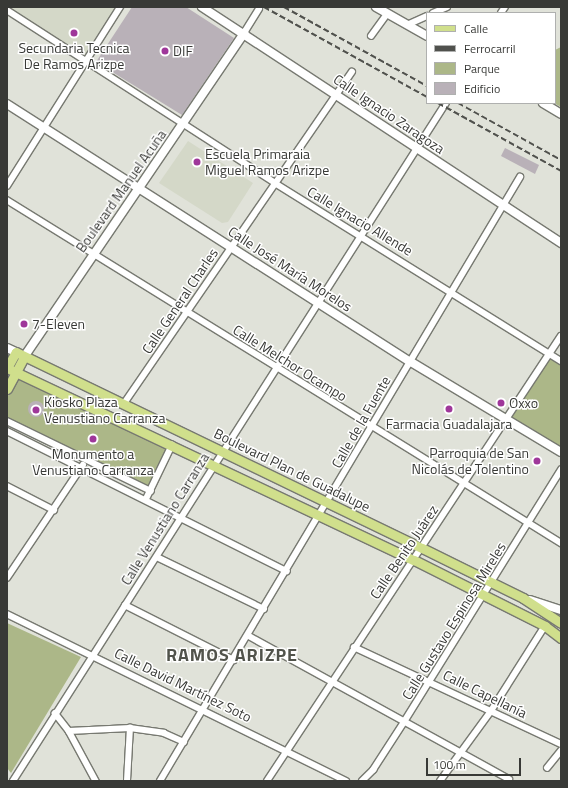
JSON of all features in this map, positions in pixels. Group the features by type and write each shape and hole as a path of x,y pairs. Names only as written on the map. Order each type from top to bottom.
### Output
{"main road":[{"name":"Boulevard Plan de Guadalupe","path":"16,352 123,406 559,614"},
{"path":"7,368 16,352"},
{"name":"Boulevard Manuel Acuña","path":"7,390 18,373 24,357"},
{"name":"Boulevard Plan de Guadalupe","path":"7,368 214,465 319,517 414,560 545,626 561,638"}],"street":[{"path":"7,186 86,58 120,7"},
{"name":"Calle Ignacio Zaragoza","path":"202,7 244,33 502,206 561,243"},
{"path":"376,7 426,35"},
{"path":"435,12 447,7"},
{"name":"Calle Ignacio Allende","path":"7,10 86,58 275,183 451,290 561,361"},
{"name":"Boulevard Manuel Acuña","path":"24,357 140,189 259,10"},
{"path":"372,36 387,14"},
{"path":"407,25 426,16"},
{"name":"Calle General Charles","path":"123,406 335,94 352,72"},
{"name":"Calle José María Morelos","path":"7,104 411,362 507,418 561,452"},
{"name":"Calle Venustiano Carranza","path":"12,781 91,653 157,557 222,452 361,236 415,148 445,104"},
{"path":"545,104 561,114"},
{"name":"Calle de la Fuente","path":"160,781 202,709 249,636 288,571 411,362 451,290 520,177"},
{"name":"Calle Melchor Ocampo","path":"7,200 188,311 276,369 371,428 464,481 529,524 561,543"},
{"name":"Calle Benito Juárez","path":"267,781 354,646 414,560 464,481 561,336"},
{"name":"Boulevard Plan de Guadalupe","path":"7,348 16,352"},
{"path":"7,421 151,491"},
{"path":"17,436 22,428"},
{"path":"7,431 56,454 288,571"},
{"path":"146,499 172,445"},
{"path":"56,454 60,447"},
{"path":"7,578 54,510 86,460"},
{"name":"Calle Gustavo Espinosa Mireles","path":"362,781 373,770 404,722 529,524 561,470"},
{"path":"123,488 128,480"},
{"path":"7,486 54,510"},
{"path":"157,557 264,609"},
{"path":"125,605 234,660"},
{"name":"Calle David Martínez Soto","path":"7,614 91,653 287,750 346,781"},
{"path":"440,781 491,711 545,626"},
{"path":"249,636 509,779"},
{"name":"Calle Capellanía","path":"354,646 561,744"},
{"path":"55,713 69,731 96,781"},
{"path":"69,731 130,728 164,733 184,742"},
{"path":"127,781 130,728"},
{"path":"547,768 561,751"}],"shaded area":[{"name":"Secundaria Tecnica De Ramos Arizpe","path":"7,7 119,7 86,57"},
{"name":"Escuela Primaraia Miguel Ramos Arizpe","path":"188,141 253,183 228,222 222,223 159,183"}],"green space":[{"path":"561,47 561,107 556,104 556,50"},
{"path":"549,354 561,361 561,451 508,418"},
{"path":"20,376 167,447 148,487 7,417 7,397"},
{"path":"7,623 81,657 11,773 7,768"}],"building":[{"name":"DIF","path":"132,7 186,7 234,38 182,115 96,62"},
{"path":"505,148 539,165 535,174 501,156"},
{"name":"Kiosko Plaza Venustiano Carranza","path":"36,401 42,403 44,409 42,415 36,417 30,415 28,409 30,403"}],"railway":[{"path":"264,7 426,96"},
{"path":"284,7 426,85"},
{"path":"440,104 561,171"},
{"path":"460,104 561,160"}],"place":[{"name":"Secundaria Tecnica De Ramos Arizpe","path":"74,33"},
{"name":"DIF","path":"165,51"},
{"name":"Escuela Primaraia Miguel Ramos Arizpe","path":"197,162"},
{"name":"7-Eleven","path":"24,324"},
{"name":"Oxxo","path":"501,403"},
{"name":"Farmacia Guadalajara","path":"449,409"},
{"name":"Kiosko Plaza Venustiano Carranza","path":"36,410"},
{"name":"Monumento a Venustiano Carranza","path":"93,439"},
{"name":"Parroquia de San Nicolás de Tolentino","path":"537,461"}],"district":[{"name":"RAMOS ARIZPE","path":"232,655"}]}
